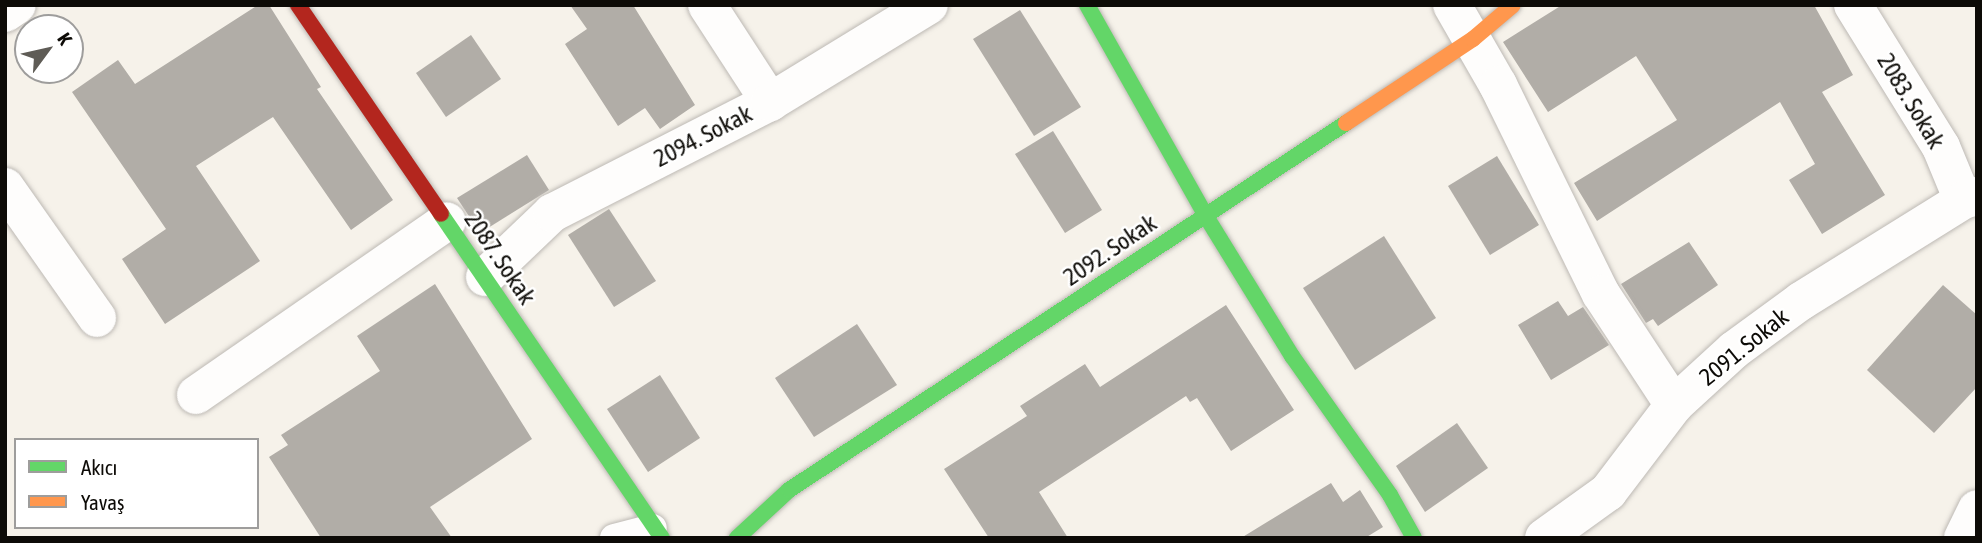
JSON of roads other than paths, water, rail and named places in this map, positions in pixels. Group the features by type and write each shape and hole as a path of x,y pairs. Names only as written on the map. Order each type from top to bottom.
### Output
{"street":[{"path":"5,13 17,5"},
{"name":"2087. Sokak","path":"298,5 658,533"},
{"path":"707,5 770,102"},
{"name":"2094. Sokak","path":"485,277 552,213 770,102 929,5"},
{"path":"1087,5 1204,213 1292,356 1390,495 1414,538"},
{"path":"1452,5 1473,38 1601,294 1674,405"},
{"name":"2092. Sokak","path":"737,538 789,490 1204,213 1473,38 1513,5"},
{"name":"2083. Sokak","path":"1853,5 1970,198"},
{"path":"5,187 97,318"},
{"name":"2091. Sokak","path":"1544,538 1608,492 1674,405 1734,350 1801,301 1970,198"},
{"path":"196,395 447,220"},
{"path":"1963,538 1977,509"}],"lane":[{"path":"614,538 658,533"}]}
